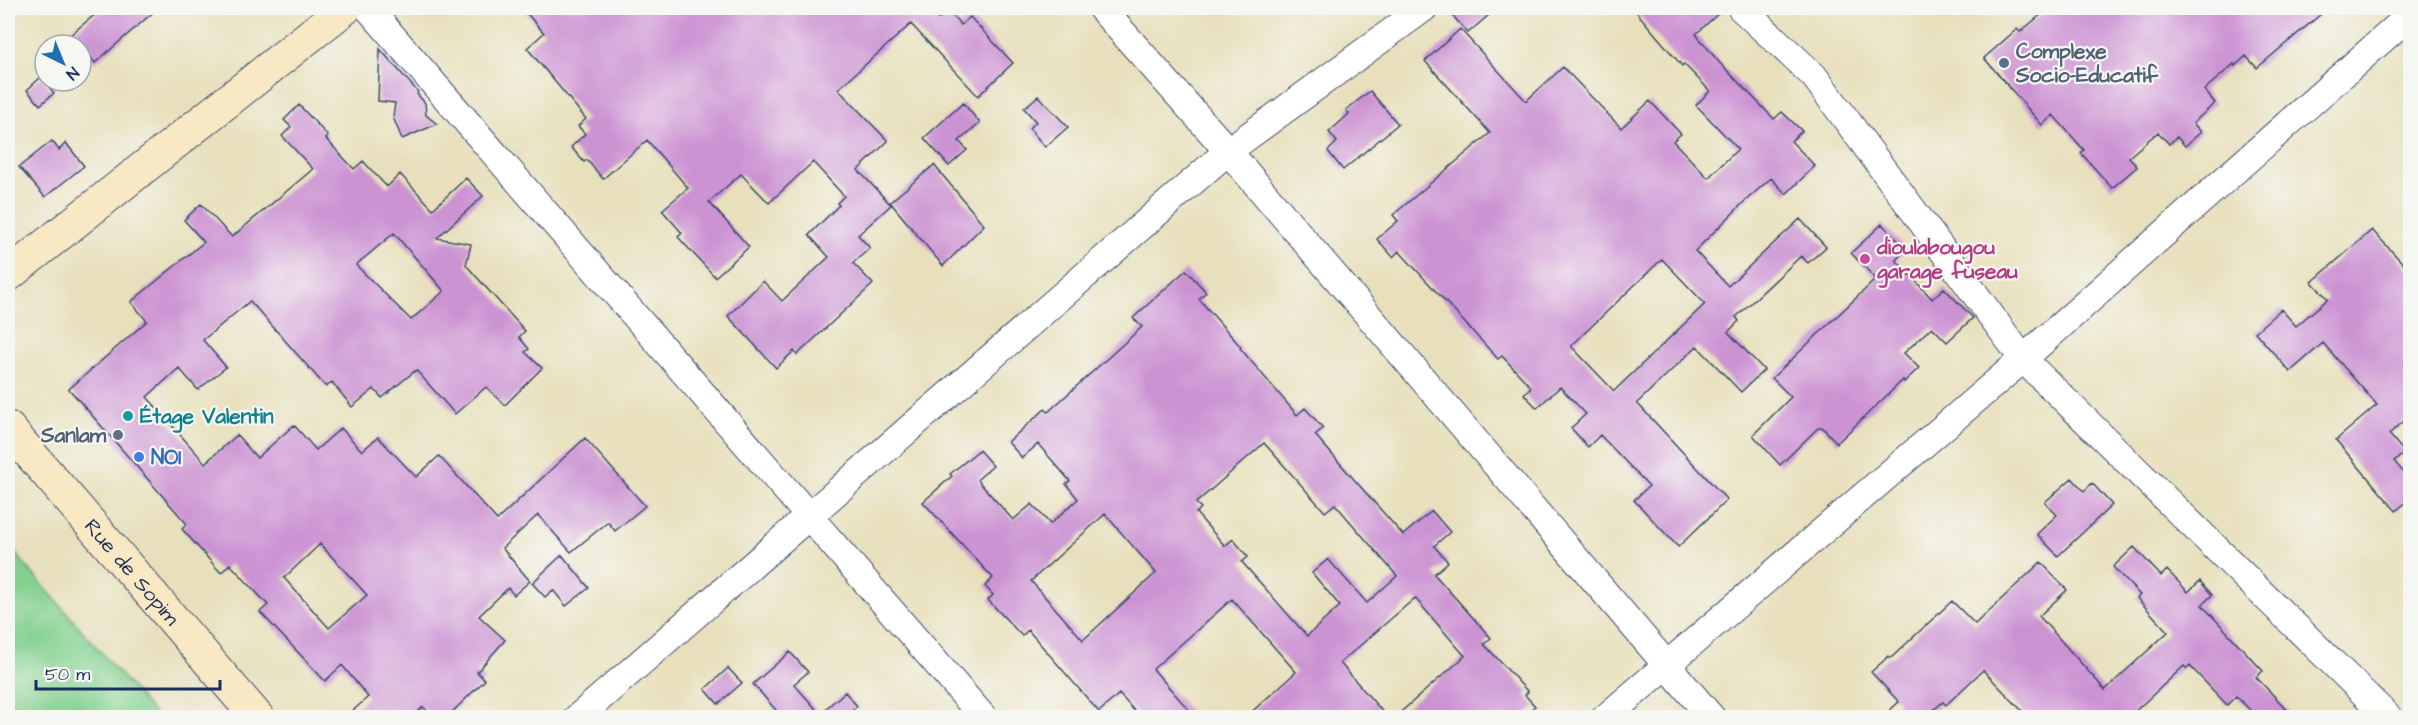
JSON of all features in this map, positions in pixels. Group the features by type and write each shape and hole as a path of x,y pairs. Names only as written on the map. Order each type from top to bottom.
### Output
{"main road":[{"path":"8,275 345,8"},
{"name":"Rue de Sopim","path":"8,428 258,717"}],"street":[{"path":"368,8 984,717"},
{"path":"1101,8 1228,151 1712,717"},
{"path":"577,717 1228,151 1424,8"},
{"path":"1741,8 1814,76 2023,359 2389,717"},
{"path":"1605,717 2023,359 2410,15"}],"green space":[{"path":"8,545 157,717 8,717"}],"building":[{"path":"103,8 158,8 95,63 93,60 93,33 73,33"},
{"path":"522,8 930,8 938,19 948,11 961,25 970,17 1013,63 978,96 911,24 838,89 888,141 858,170 891,205 858,235 870,248 853,263 873,284 797,355 794,351 776,368 728,316 763,281 782,301 829,257 809,235 839,205 837,203 844,196 813,162 769,203 741,174 709,202 749,247 715,277 678,237 682,233 662,210 688,188 647,140 603,179 587,160 584,162 571,147 585,134 578,126 586,119 527,48 544,33"},
{"path":"1463,8 1497,8 1468,33 1453,16"},
{"path":"1633,8 1724,8 1696,34 1718,61 1774,119 1782,112 1802,131 1791,141 1815,166 1786,194 1771,178 1695,251 1728,286 1800,219 1826,247 1808,263 1801,256 1736,317 1739,321 1728,332 1764,370 1741,392 1697,346 1637,403 1727,500 1678,547 1634,500 1649,486 1600,435 1588,447 1571,428 1586,414 1560,387 1537,408 1524,394 1531,387 1502,356 1498,359 1399,251 1393,257 1377,239 1398,221 1393,215 1490,133 1425,61 1460,29 1526,101 1563,67 1621,128 1650,101 1681,134 1673,141 1708,178 1738,149 1696,105 1710,91 1684,64 1682,66","holes":["1662,259 1705,304 1614,391 1571,346"]},
{"path":"2049,8 2328,8 2257,68 2246,56 2235,66 2234,64 2204,90 2215,103 2193,123 2201,132 2185,146 2177,137 2169,144 2158,132 2129,157 2137,167 2112,188 2081,153 2084,150 2053,115 2042,125 1984,58 2017,29 2020,32"},
{"path":"380,49 418,92 417,94 425,103 426,115 437,124 402,139 393,117 395,103 378,101"},
{"path":"33,84 33,93 54,93 40,105 27,90"},
{"path":"1370,91 1398,124 1343,170 1328,151 1337,142 1329,132 1349,114 1346,110"},
{"path":"1038,96 1068,127 1045,147 1029,128 1036,122 1024,108"},
{"path":"963,103 980,123 959,141 967,150 949,166 924,138"},
{"path":"299,105 354,169 363,161 387,187 400,174 433,209 466,178 483,196 437,238 471,244 466,265 525,331 519,337 529,349 525,352 542,368 505,405 486,387 455,414 416,370 382,398 374,389 352,407 332,382 326,387 250,301 203,340 226,367 198,390 179,368 147,397 205,463 237,435 257,458 294,425 316,450 341,428 362,451 378,437 416,477 439,456 497,520 585,438 645,506 615,531 608,522 571,552 538,515 502,548 530,581 514,595 508,588 479,616 505,640 477,672 485,680 447,717 434,717 423,707 413,717 346,717 368,697 342,665 325,681 260,612 268,605 230,564 221,573 182,529 187,524 69,389 147,321 131,302 204,242 184,220 201,204 232,237 313,169 282,136 291,127 284,120","holes":["394,233 444,291 411,320 356,265","320,544 367,595 329,628 284,578"]},
{"path":"52,141 59,150 66,143 84,166 45,197 19,167"},
{"path":"934,165 984,225 943,266 890,202"},
{"path":"1882,224 1906,249 1896,260 1932,299 1944,288 1973,318 1947,342 1932,327 1904,353 1919,368 1904,382 1903,380 1837,443 1822,427 1819,427 1780,465 1753,435 1791,397 1772,378 1876,279 1851,253"},
{"path":"2372,230 2410,271 2410,416 2389,434 2405,453 2394,461 2410,480 2410,499 2396,511 2336,440 2377,405 2323,343 2290,372 2255,332 2281,309 2296,326 2328,299 2312,282"},
{"path":"1186,270 1206,292 1199,299 1297,415 1305,408 1323,428 1315,435 1403,535 1432,511 1450,532 1434,546 1448,562 1434,574 1491,638 1484,644 1528,692 1525,695 1535,706 1522,717 1395,717 1465,656 1415,598 1340,663 1387,717 1246,717 1296,672 1232,599 1153,669 1195,717 1140,717 1119,694 1099,712 1028,630 1022,636 988,600 993,595 985,586 993,578 923,502 952,476 950,474 979,450 993,466 978,479 1013,520 1032,504 1050,524 1078,499 1066,484 1070,481 1038,444 1022,458 1008,442 1045,409 1048,412 1142,327 1133,318","holes":["1264,443 1325,512 1335,504 1397,576 1367,603 1328,559 1312,573 1340,606 1307,636 1242,562 1248,557 1233,539 1225,546 1196,513 1201,508 1196,503","1105,514 1156,573 1083,640 1031,581"]},
{"path":"2072,478 2084,491 2092,483 2112,505 2058,556 2037,534 2057,515 2045,502"},
{"path":"2134,547 2161,576 2167,570 2188,592 2200,581 2212,595 2202,605 2263,671 2256,677 2294,717 2257,717 2236,696 2227,705 2190,666 2187,669 2184,666 2129,717 2028,717 1983,670 1946,705 1943,702 1925,717 1882,717 1899,702 1871,672 1889,656 1891,658 1952,601 1975,624 2041,562 2067,590 2039,616 2105,690 2168,632 2137,598 2140,595 2113,567"},
{"path":"562,555 589,588 566,606 553,590 545,597 532,583"},
{"path":"790,652 808,672 794,684 816,709 806,717 782,717 753,684"},
{"path":"728,668 742,683 718,704 705,689"},
{"path":"845,692 857,706 844,717 816,717"}],"place":[{"name":"Complexe Socio-Educatif","path":"2004,63"},
{"name":"dioulabougou garage fuseau","path":"1865,259"},
{"name":"Étage Valentin","path":"128,416"},
{"name":"Sanlam","path":"118,435"},
{"name":"NOI","path":"139,457"}]}
